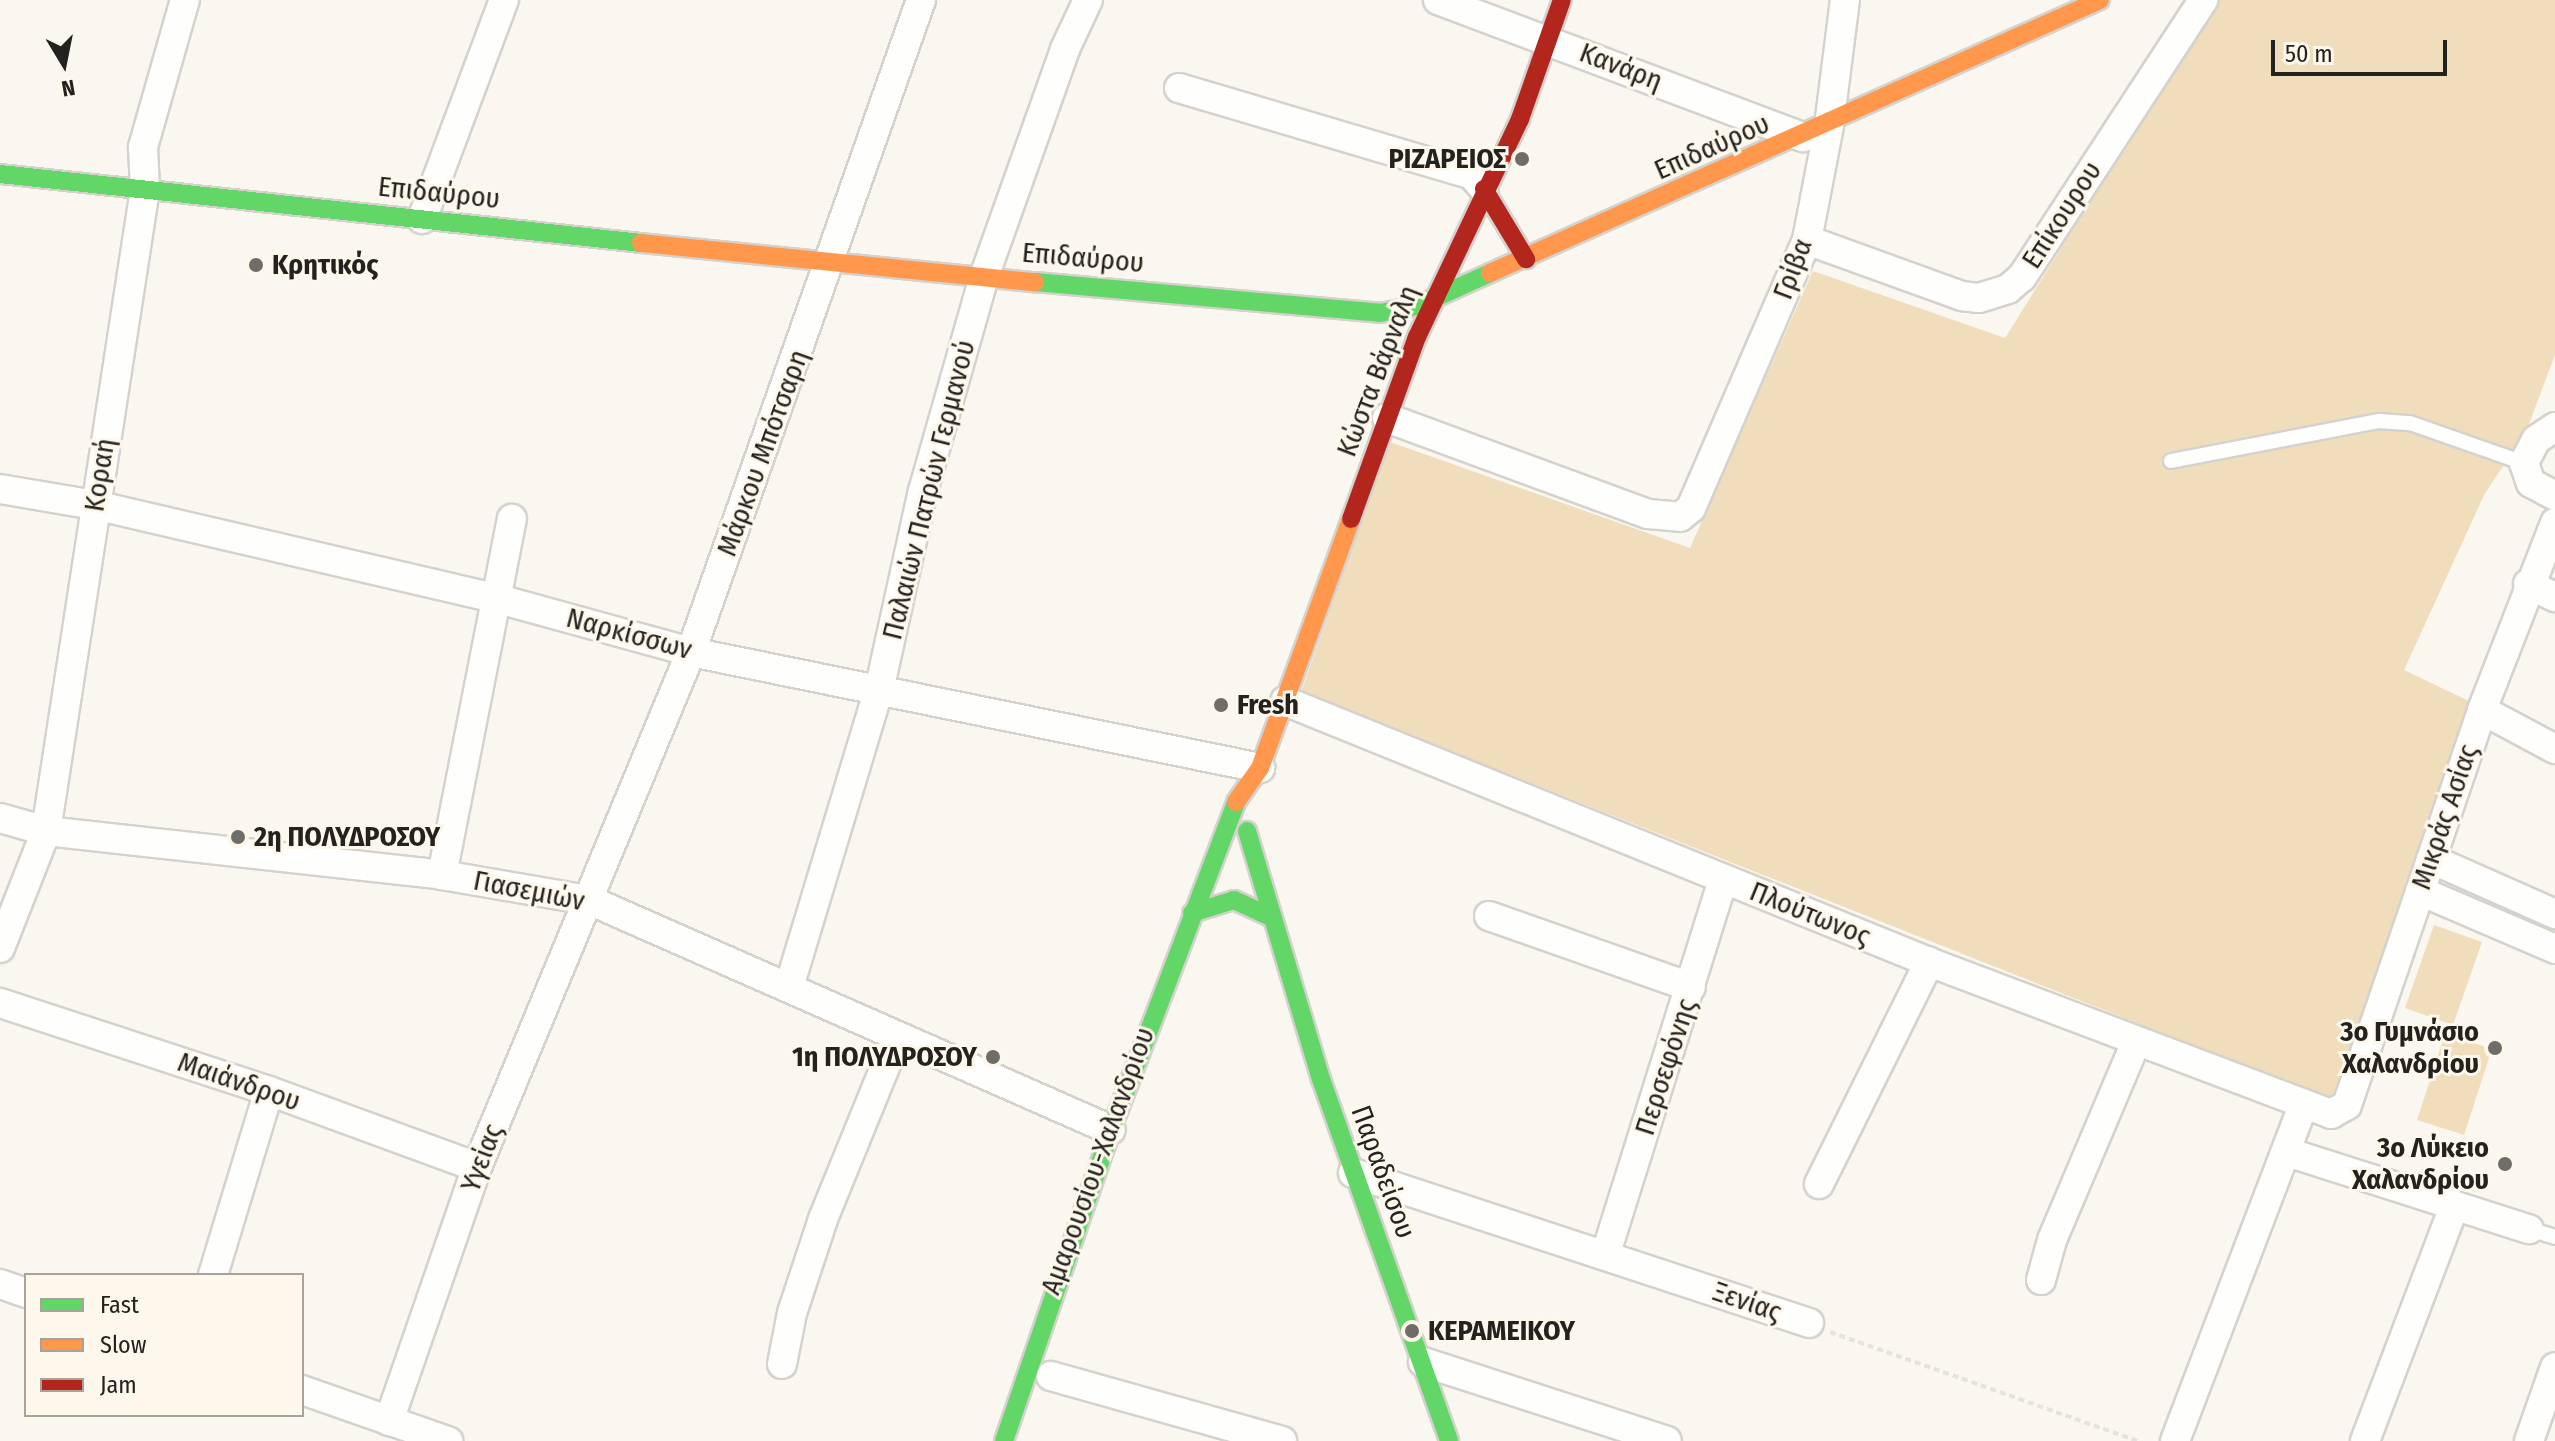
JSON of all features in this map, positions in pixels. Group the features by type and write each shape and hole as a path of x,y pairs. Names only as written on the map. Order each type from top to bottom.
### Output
{"street":[{"name":"Κοραή","path":"0,948 46,831 145,189 143,147 185,0"},
{"path":"422,219 504,0"},
{"name":"Παλαιών Πατρών Γερμανού","path":"789,987 880,686 923,491 984,277 1065,49 1088,0"},
{"name":"Κανάρη","path":"1438,0 1803,137"},
{"name":"Κώστα Βάρναλη","path":"1221,900 1247,831 1260,768 1417,337 1484,189 1520,119 1562,0"},
{"name":"Γρίβα","path":"1387,418 1648,514 1680,517 1700,497 1807,240 1829,126 1845,0"},
{"name":"Επιδαύρου","path":"0,174 832,264 1380,313 1435,298 1526,259 1829,126 2100,0"},
{"name":"Επίκουρου","path":"1807,240 1962,296 1979,298 2008,289 2022,277 2203,0"},
{"name":"Μάρκου Μπότσαρη","path":"589,900 691,652 832,264 915,1"},
{"path":"1179,88 1472,175 1484,189 1526,259"},
{"path":"1380,313 1408,324 1417,337"},
{"path":"2555,427 2536,440 2524,463 2531,483 2555,496"},
{"name":"Ναρκίσσων","path":"0,489 95,505 495,598 691,652 880,686 1260,768"},
{"path":"442,875 512,519"},
{"name":"Μικράς Ασίας","path":"2340,1112 2482,710 2528,584 2555,523"},
{"path":"2528,584 2555,597"},
{"name":"Πλούτωνος","path":"1285,701 1929,962 2303,1105 2340,1112"},
{"path":"2482,710 2555,749"},
{"name":"Κώστα Βάρναλη","path":"1192,913 1234,805 1260,768"},
{"name":"Γιασεμιών","path":"0,818 46,831 442,875 589,900 1111,1130"},
{"name":"Παραδείσου","path":"1247,831 1353,1173 1449,1441"},
{"path":"2431,859 2555,914"},
{"name":"Περσεφόνης","path":"1606,1253 1723,879"},
{"path":"2420,891 2555,949"},
{"name":"Υγείας","path":"389,1421 477,1167 589,900"},
{"path":"1210,929 1221,900"},
{"path":"1192,913 1221,900 1247,903 1273,918"},
{"name":"Αμαρουσίου-Χαλανδρίου","path":"1004,1441 1111,1130 1192,913"},
{"path":"1489,916 1691,987"},
{"path":"1819,1184 1929,962"},
{"name":"Μαιάνδρου","path":"0,1003 269,1091 477,1167"},
{"path":"782,1364 792,1313 823,1219 897,1038"},
{"path":"2041,1280 2052,1240 2136,1042"},
{"path":"214,1273 269,1091"},
{"path":"2175,1441 2303,1105"},
{"path":"2287,1152 2542,1233"},
{"name":"Ξενίας","path":"1353,1173 1606,1253 1809,1323"},
{"path":"2365,1441 2454,1207"},
{"path":"0,1284 24,1292"},
{"path":"1423,1362 1667,1441"},
{"path":"2529,1441 2548,1411 2555,1367"},
{"path":"1050,1380 1282,1441"},
{"path":"304,1391 448,1441"}],"lane":[{"path":"2171,461 2379,421 2410,423 2524,463"}],"path":[{"name":"Ξενίας","path":"1809,1323 2138,1441"}],"shaded area":[{"path":"2216,0 2555,0 2555,355 2526,432 2485,493 2404,670 2471,702 2334,1101 1301,692 1390,442 1690,548 1813,271 2005,338"},
{"path":"2434,925 2482,942 2453,1025 2405,1008"},
{"path":"2445,1034 2492,1049 2464,1135 2417,1120"}],"traffic: fast":[{"path":"0,174 641,243"},
{"path":"1035,282 1380,313 1417,306 1490,273"},
{"path":"1004,1441 1111,1130 1236,802"},
{"path":"1247,831 1321,1079 1449,1441"},
{"path":"1192,913 1234,900 1273,918"}],"traffic: slow":[{"path":"1490,273 2100,0"},
{"path":"641,243 1035,282"},
{"path":"1236,802 1260,768 1351,519"}],"traffic: jam":[{"path":"1351,519 1417,337 1520,119 1562,0"},
{"path":"1484,189 1526,259"}],"place":[{"name":"ΡΙΖΑΡΕΙΟΣ","path":"1522,159"},
{"name":"Κρητικός","path":"256,265"},
{"name":"Fresh","path":"1221,705"},
{"name":"2η ΠΟΛΥΔΡΟΣΟΥ","path":"238,837"},
{"name":"3ο Γυμνάσιο Χαλανδρίου","path":"2495,1048"},
{"name":"1η ΠΟΛΥΔΡΟΣΟΥ","path":"993,1057"},
{"name":"3ο Λύκειο Χαλανδρίου","path":"2505,1164"},
{"name":"ΚΕΡΑΜΕΙΚΟΥ","path":"1412,1331"}]}
